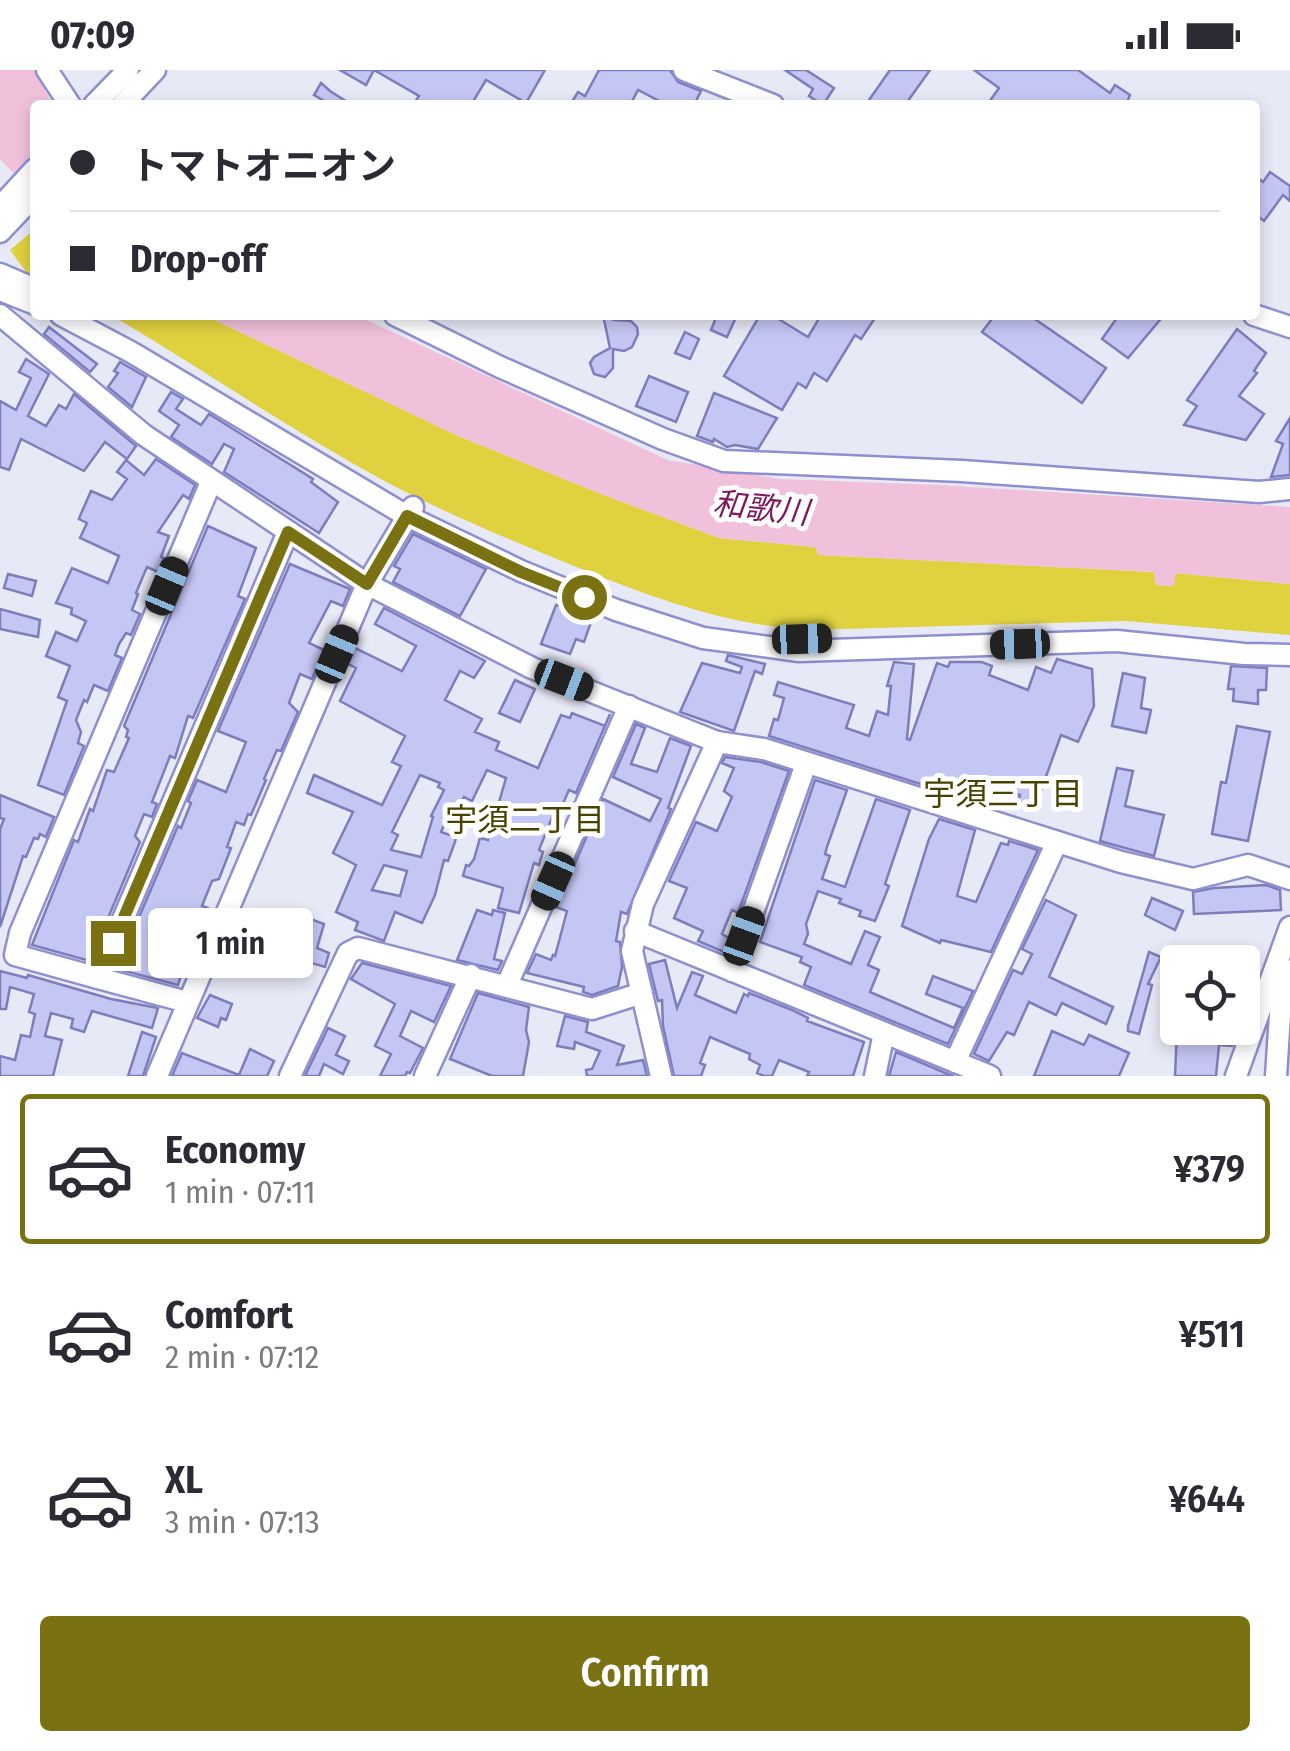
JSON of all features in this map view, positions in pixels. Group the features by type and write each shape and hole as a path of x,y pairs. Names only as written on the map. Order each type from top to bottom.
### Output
{"street":[{"path":"48,70 67,100"},
{"path":"99,100 128,70"},
{"path":"127,100 155,70"},
{"path":"684,70 760,100"},
{"path":"0,207 30,174"},
{"path":"0,232 30,201"},
{"path":"0,274 30,288"},
{"path":"0,290 30,302"},
{"path":"0,314 144,435 211,482 367,584 532,668 716,742 764,749 1057,842 1193,879 1248,865 1290,879"},
{"path":"1260,317 1290,327"},
{"path":"70,320 521,572 616,610 702,638 798,651 1117,641 1290,655"},
{"path":"100,320 411,511 607,592 708,625 802,639 1121,630 1290,644"},
{"path":"406,320 500,367 724,461 1259,492 1290,489"},
{"path":"188,1002 15,955 20,933 211,482"},
{"path":"158,1076 367,584 411,511"},
{"path":"98,978 288,532"},
{"path":"507,985 630,706"},
{"path":"662,1076 632,950 635,931 643,904 716,742"},
{"path":"732,970 806,764"},
{"path":"955,1062 1057,842"},
{"path":"635,931 990,1076"},
{"path":"1236,1076 1287,935"},
{"path":"1276,1076 1287,935"},
{"path":"290,1076 348,953 358,948 592,1010 642,993"},
{"path":"425,1076 471,976"},
{"path":"875,1076 884,1033"}],"shaded area":[{"path":"30,233 30,274 27,273 10,250"},
{"path":"119,320 214,320 456,435 719,538 815,547 819,555 1154,572 1156,585 1173,586 1175,573 1290,584 1290,635 1126,621 808,630 747,622 660,599 475,525 311,439"}],"water":[{"path":"0,70 36,70 50,100 30,100 30,191 0,159"},
{"name":"和歌川","path":"214,320 367,320 668,460 780,479 1290,507 1290,584 1176,573 1174,586 1156,585 1154,572 818,555 815,547 719,538 456,435"}],"building":[{"path":"340,70 374,70 366,85"},
{"path":"374,70 545,70 528,100 521,100 486,80 474,100 416,100 419,96"},
{"path":"599,70 670,70 678,82 701,91 696,100 657,100 638,90 633,100 573,100 578,92 585,96"},
{"path":"785,70 806,70 834,88 826,100 809,96 813,89"},
{"path":"890,70 930,70 909,100 869,100"},
{"path":"974,70 1078,70 1110,93 1115,85 1130,95 1128,100 991,100 999,88"},
{"path":"321,83 344,100 322,100 314,95"},
{"path":"1270,172 1290,186 1290,201 1283,195 1264,221 1260,218 1260,180 1263,182"},
{"path":"604,320 631,321 637,327 632,347 624,351 613,349 613,368 605,377 594,374 590,363 610,348"},
{"path":"715,320 735,320 727,337 711,330"},
{"path":"757,320 780,320 808,337 818,320 874,320 861,339 855,335 827,381 814,373 806,388 798,383 782,410 724,376"},
{"path":"991,320 1036,320 1106,368 1082,403 982,332"},
{"path":"1115,320 1160,320 1128,358 1102,339"},
{"path":"49,327 97,364 90,372 44,334"},
{"path":"1237,329 1266,353 1254,371 1257,373 1239,396 1264,414 1246,440 1184,425 1197,406 1187,400"},
{"path":"685,332 699,339 690,359 675,353"},
{"path":"26,359 49,374 28,416 46,426 59,405 66,409 74,394 136,446 127,459 105,442 84,471 21,439 9,470 0,467 0,401 16,410 31,378 19,372"},
{"path":"120,362 146,377 132,407 108,387"},
{"path":"649,376 688,392 676,422 636,406"},
{"path":"171,392 183,399 176,409 201,425 209,414 313,479 311,482 338,502 319,533 224,472 234,449 224,444 212,464 171,437 179,425 159,411"},
{"path":"714,393 777,418 758,449 727,447 714,439 713,442 697,436"},
{"path":"1290,418 1290,475 1271,477 1283,444 1276,441"},
{"path":"156,459 195,485 189,499 183,495 158,532 169,536 161,557 164,558 158,572 147,567 136,593 132,610 140,614 131,635 126,633 119,644 115,655 122,658 108,691 94,685 87,702 84,700 76,720 81,732 78,743 84,746 64,795 38,785 67,701 58,697 70,666 46,656 56,632 77,641 86,621 71,614 72,608 56,603 72,568 108,583 119,556 80,538 87,523 79,519 91,491 112,500 127,479 117,472 126,460 144,475"},
{"path":"208,526 256,548 238,596 245,599 193,718 188,716 175,758 170,756 152,802 157,804 152,817 144,814 135,836 140,842 90,961 32,945 74,840 78,842 107,770 114,772 129,738 124,726"},
{"path":"413,534 486,569 460,616 393,582 400,569 394,566"},
{"path":"290,564 350,589 343,606 331,601 309,643 324,650 312,679 300,674 289,703 298,712 281,751 277,750 251,815 248,814 244,825 236,822 219,879 212,881 202,906 208,908 208,914 196,944 186,939 175,967 183,969 178,985 117,969 178,826 181,828 197,780 226,792 246,742 218,731"},
{"path":"8,574 36,581 32,596 4,588"},
{"path":"556,605 591,622 584,642 576,639 570,654 541,644"},
{"path":"384,608 485,661 474,678 460,671 445,700 482,719 475,732 499,742 496,750 538,768 561,715 570,718 572,713 605,726 576,793 569,790 557,817 553,815 539,850 543,852 539,865 534,863 519,913 498,908 503,888 463,876 466,865 474,859 480,838 488,840 506,778 487,770 472,801 464,797 457,811 452,808 441,832 456,837 455,842 448,861 444,860 435,895 422,923 395,912 384,941 355,930 358,922 336,912 356,865 333,853 353,812 307,793 314,775 382,805 401,766 392,762 405,736 340,701 356,668 348,664 355,648 402,671 416,646 375,624","holes":["420,775 440,783 438,787 444,790 431,816 421,857 391,850 398,835 392,832","384,865 407,871 400,896 372,890"]},
{"path":"0,609 40,620 38,637 0,629"},
{"path":"728,655 765,664 762,674 755,671 734,731 680,712 702,663 740,673 742,667 726,661"},
{"path":"1057,659 1092,669 1094,706 1078,742 1061,735 1035,807 1018,801 1020,795 997,787 990,806 769,736 784,698 774,695 778,682 854,705 846,728 869,736 877,711 888,715 891,686 887,686 894,662 914,664 907,739 910,740 937,663 948,667 950,662 982,662 992,666 989,675 1028,690 1036,667 1051,673"},
{"path":"1231,666 1267,668 1266,690 1258,690 1258,704 1233,701 1234,689 1228,689"},
{"path":"1123,673 1145,678 1141,708 1151,710 1146,733 1112,726"},
{"path":"515,680 535,689 520,722 499,713"},
{"path":"636,724 645,728 631,764 657,772 670,738 691,746 668,808 671,809 627,914 621,912 616,941 620,942 622,967 618,986 592,995 583,992 584,987 527,973 536,954 551,960 555,956 567,911 556,907 603,799 650,821 661,799 613,777"},
{"path":"1237,726 1270,732 1248,841 1212,834"},
{"path":"725,757 789,771 738,913 732,910 722,934 729,938 724,952 698,941 703,931 674,918 687,888 669,881 696,822 717,831 732,797 724,791 734,768 722,763"},
{"path":"1117,768 1133,771 1125,806 1164,815 1154,856 1100,841"},
{"path":"815,780 847,790 825,854 830,856 822,879 845,887 876,799 910,810 875,921 859,916 861,911 839,903 841,899 818,891 806,924 804,944 851,964 865,931 880,937 868,965 879,970 870,992 954,1028 963,1008 926,994 933,976 973,991 948,1044 804,985 811,967 800,962 802,957 760,942"},
{"path":"0,795 54,817 46,837 40,834 38,839 34,838 26,857 23,856 0,927 0,829 4,819 0,818"},
{"path":"939,819 975,830 957,896 976,902 1001,843 1008,845 1009,841 1038,850 991,952 941,940 940,943 902,926"},
{"path":"1266,885 1280,890 1281,910 1194,914 1193,892"},
{"path":"1152,898 1183,911 1175,930 1145,915"},
{"path":"1046,900 1076,915 1049,977 1113,1007 1106,1024 1062,1003 1056,1015 1029,1002 1014,1035 1007,1032 989,1061 974,1054 1013,970 1022,974 1032,954 1022,949"},
{"path":"477,910 492,915 493,910 505,913 494,959 502,961 498,970 457,960"},
{"path":"305,917 324,924 317,948 329,953 325,967 305,961 309,949 296,944"},
{"path":"235,928 257,938 246,964 224,954"},
{"path":"1149,952 1160,959 1148,984 1152,985 1139,1034 1128,1031"},
{"path":"665,960 677,1008 692,972 703,976 695,995 736,1013 744,994 749,993 792,1010 808,1018 807,1021 864,1042 853,1076 807,1076 809,1072 779,1060 772,1076 764,1076 757,1073 760,1065 749,1059 750,1054 710,1037 700,1063 705,1065 701,1076 674,1076 663,1026 662,1000 658,1001 649,964"},
{"path":"362,963 451,986 434,1022 411,1011 400,1036 423,1048 405,1076 380,1076 391,1054 375,1046 395,1004 351,979"},
{"path":"0,971 158,1008 152,1028 92,1011 84,1032 71,1028 73,1019 51,1013 45,1036 62,1040 53,1076 0,1076 0,1056 15,1060 21,1035 30,1037 35,1014 29,1012 34,994 10,987 6,1009 0,1009"},
{"path":"478,993 529,1007 529,1042 523,1076 492,1076 450,1059"},
{"path":"210,995 232,1004 226,1020 221,1018 218,1027 197,1018"},
{"path":"565,1016 588,1022 586,1032 624,1046 617,1065 643,1060 647,1076 587,1076 586,1070 592,1069 600,1051 575,1042 574,1049 557,1046"},
{"path":"328,1028 345,1036 336,1055 349,1061 343,1074 324,1064 319,1076 305,1076"},
{"path":"1052,1031 1084,1045 1089,1035 1129,1053 1119,1076 1034,1076"},
{"path":"142,1032 156,1037 143,1076 128,1076"},
{"path":"1176,1045 1219,1045 1216,1076 1175,1076"},
{"path":"250,1049 274,1061 267,1076 172,1076 182,1053 239,1075"},
{"path":"896,1052 950,1075 954,1076 889,1076"}],"district":[{"name":"宇須三丁目","path":"1003,794"},
{"name":"宇須二丁目","path":"525,820"}],"route":[{"path":"113,943 288,532 367,584 407,516 521,572 584,597"}]}
